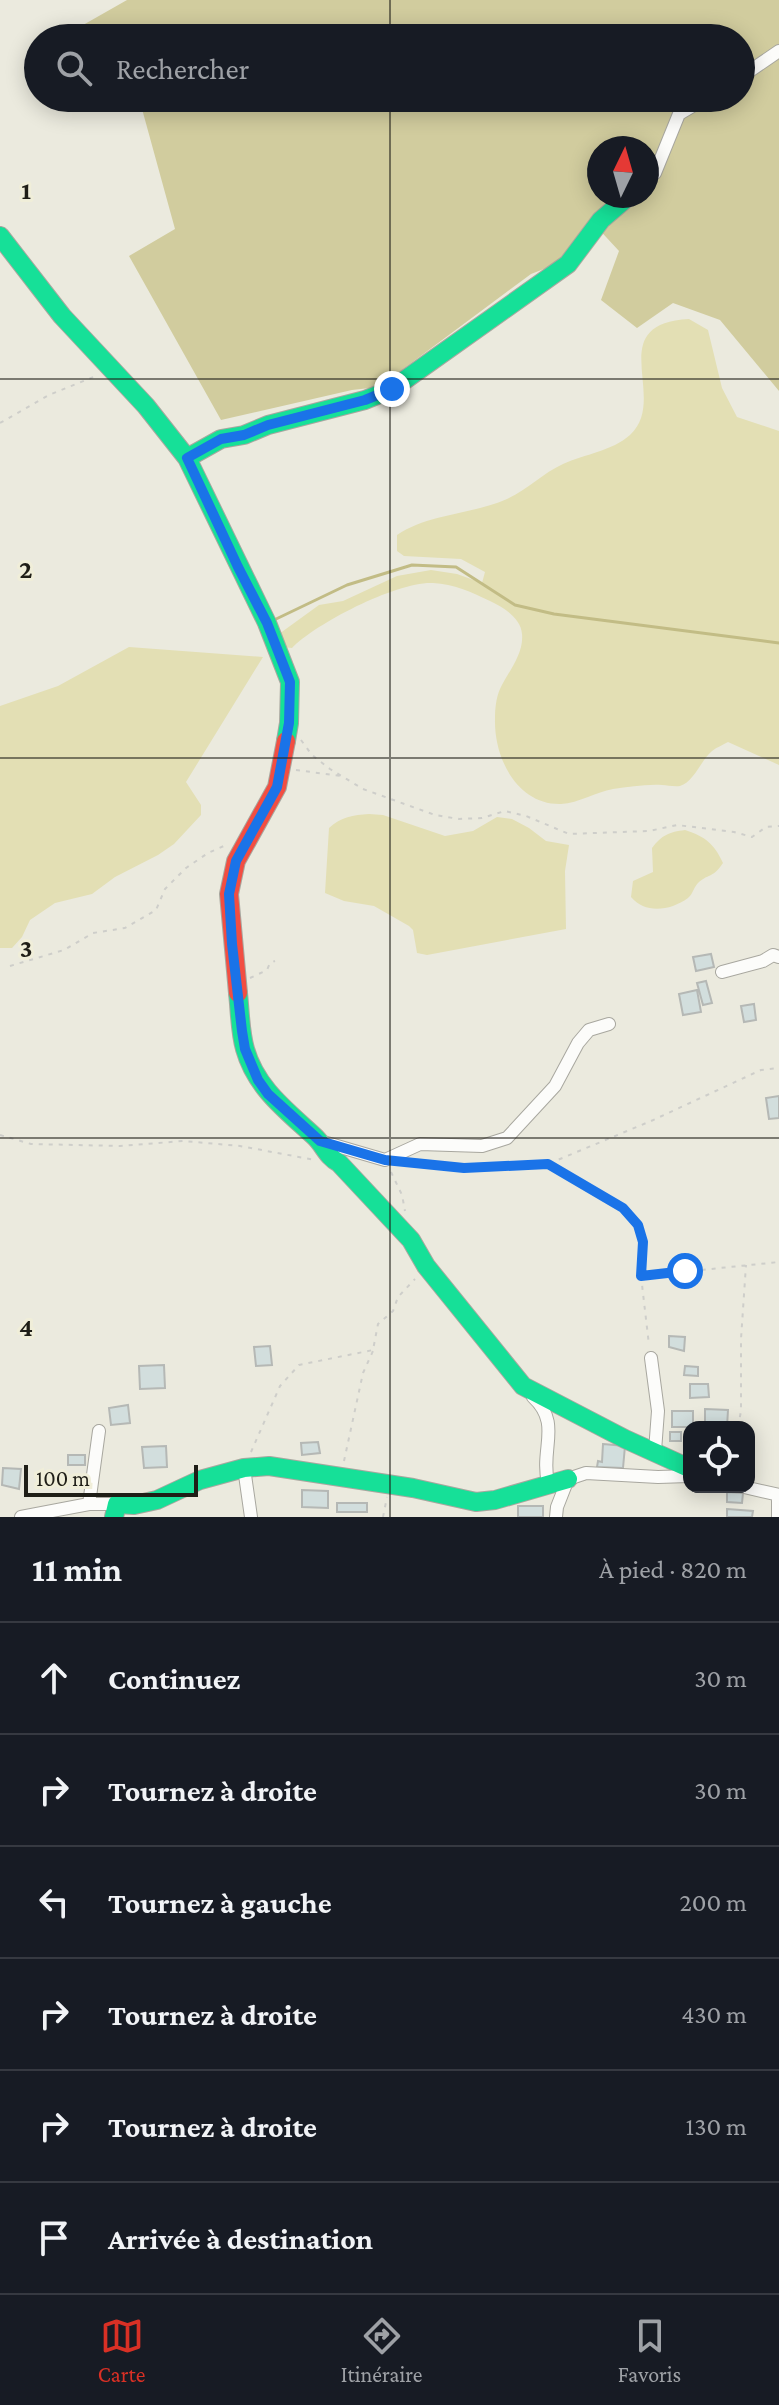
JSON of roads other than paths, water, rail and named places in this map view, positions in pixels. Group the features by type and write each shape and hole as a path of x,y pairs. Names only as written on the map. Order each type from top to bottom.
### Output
{"street":[{"path":"755,69 779,51"},
{"path":"659,163 682,112"},
{"path":"187,458 221,439 365,400 392,389 568,264 601,220 615,208"},
{"path":"0,236 62,316 118,374 187,458 267,623 290,682 289,723 277,787 236,861 229,894 245,1049 258,1080 268,1094 320,1141 331,1159 339,1163 411,1240 426,1266 523,1386 544,1407 550,1421 544,1467 548,1483"},
{"path":"722,972 763,961 773,955 779,957"},
{"path":"320,1141 385,1160 420,1144 482,1146 507,1138 555,1086 578,1043 589,1030 609,1024"},
{"path":"651,1358 658,1411 655,1451"},
{"path":"523,1386 683,1465"},
{"path":"89,1504 99,1431"},
{"path":"21,1517 89,1504 116,1510 157,1500 200,1480 244,1468 269,1466 390,1484 476,1502 495,1500 586,1473 683,1476"},
{"path":"244,1468 251,1517"},
{"path":"556,1517 568,1479"},
{"path":"755,1490 779,1495 778,1517"}],"waterway":[{"path":"274,620 347,585 412,565 456,567 515,605 554,614 779,643"}]}
